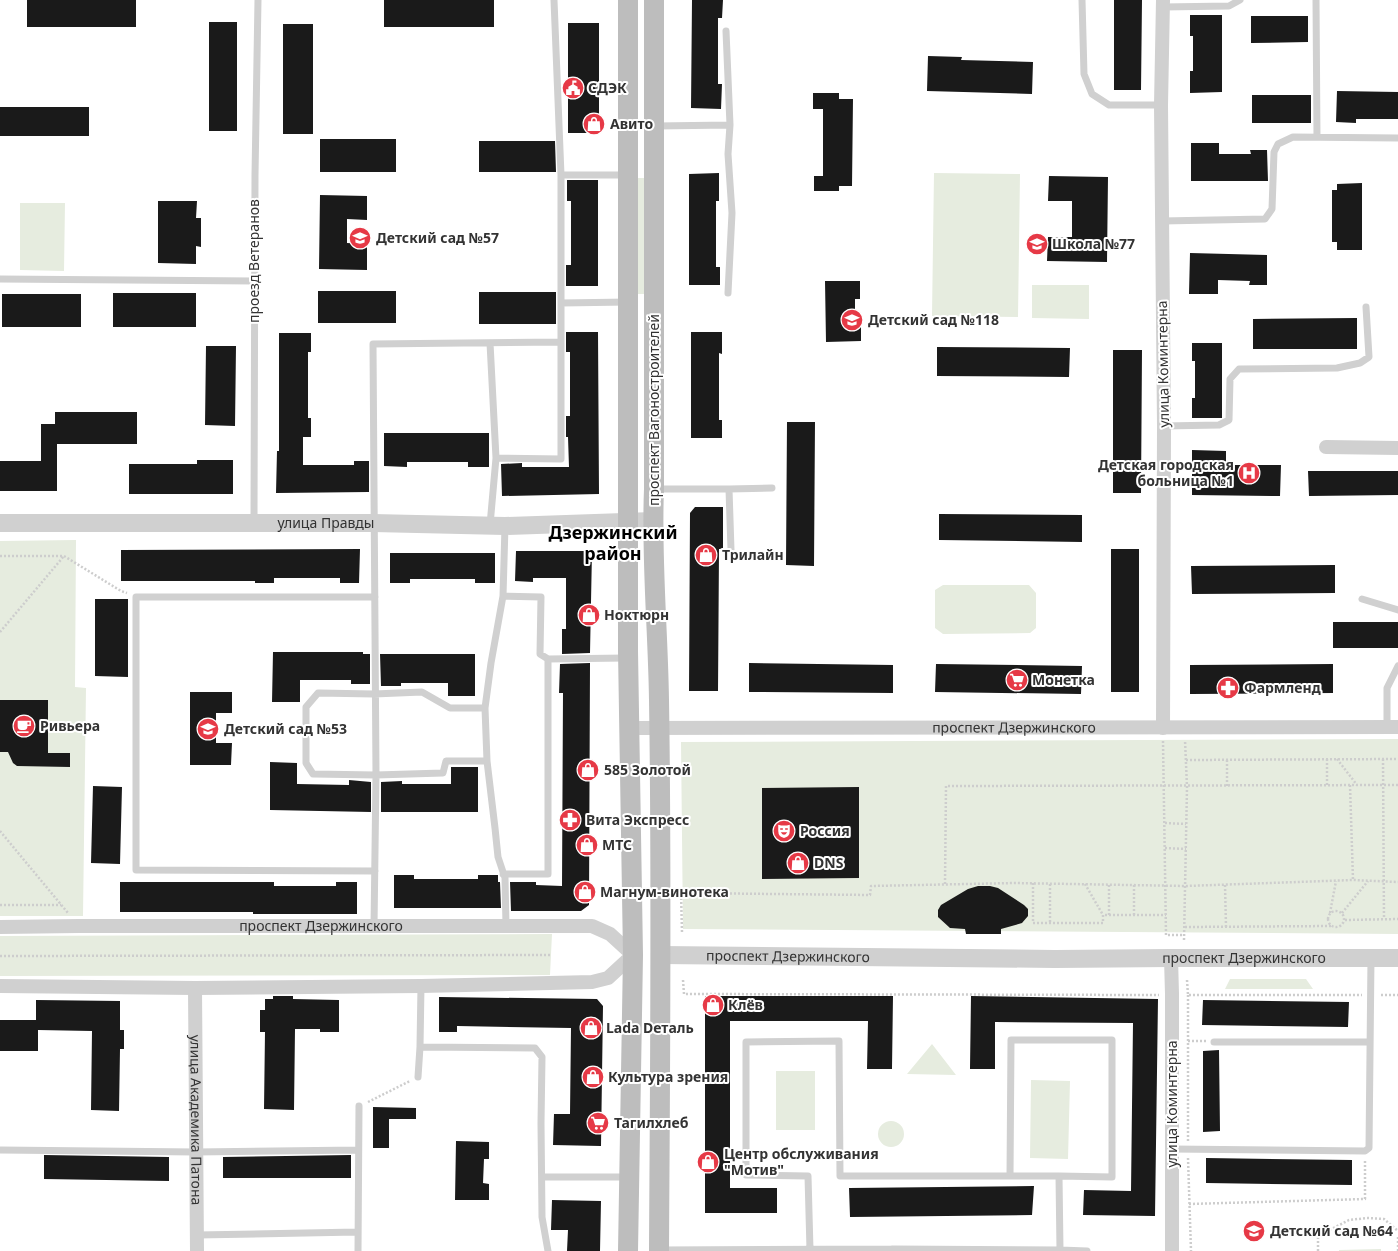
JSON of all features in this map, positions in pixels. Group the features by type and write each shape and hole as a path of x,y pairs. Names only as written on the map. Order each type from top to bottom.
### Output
{"main road":[{"name":"проспект Вагоностроителей","path":"628,0 627,175 629,728 633,955 628,1251"},
{"name":"проспект Вагоностроителей","path":"654,0 653,521 658,727 660,955 659,1250"},
{"name":"проспект Дзержинского","path":"633,955 660,955"}],"street":[{"name":"улица Коминтерна","path":"1163,4 1161,105 1164,426 1163,728"},
{"path":"1326,447 1398,448"},
{"name":"улица Правды","path":"0,523 373,523 497,525 653,521"},
{"name":"проспект Дзержинского","path":"629,728 1393,727"},
{"name":"проспект Дзержинского","path":"0,927 592,926 610,934 633,955"},
{"path":"0,986 195,988 421,986 592,982 608,978 633,955"},
{"name":"проспект Дзержинского","path":"660,955 1054,959 1398,958"},
{"name":"улица Коминтерна","path":"1171,958 1172,1251"},
{"name":"улица Академика Патона","path":"195,988 197,1251"}],"lane":[{"name":"проезд Ветеранов","path":"254,523 254,175 258,0"},
{"path":"496,458 562,459 561,175 554,0"},
{"path":"1082,0 1084,74 1092,94 1109,105 1161,105"},
{"path":"1163,4 1229,6 1240,0"},
{"path":"1316,0 1317,137"},
{"path":"726,31 730,125 728,154 732,213 728,293"},
{"path":"654,126 730,125"},
{"path":"1162,221 1265,219 1272,210 1274,152 1278,144 1293,137 1398,138"},
{"path":"561,175 627,175"},
{"path":"0,279 254,281"},
{"path":"561,303 628,302"},
{"path":"1164,426 1219,425 1230,420 1230,379 1240,370 1337,368 1360,363 1369,357 1366,307"},
{"path":"374,927 376,775 374,694 375,597 373,523 373,344 561,342"},
{"path":"490,343 496,458 497,525 503,596 491,663 485,708 487,761 498,857 504,874 506,926"},
{"path":"654,489 772,488"},
{"path":"729,489 731,550"},
{"path":"503,596 541,597 540,654 548,659 629,658"},
{"path":"375,597 136,597 136,870 375,871"},
{"path":"1362,599 1398,610"},
{"path":"504,874 548,874 548,659"},
{"path":"1393,727 1387,688 1398,666"},
{"path":"485,708 450,708 422,692 374,694 318,693 306,707 306,763 313,774 376,775 443,773 446,761 487,761"},
{"path":"1172,1149 1365,1151 1369,1148 1371,958"},
{"path":"418,1077 421,986"},
{"path":"810,1250 808,1176 746,1175 746,1042 839,1041 840,1176 1112,1177 1112,1040 1011,1040 1010,1176"},
{"path":"1214,1042 1370,1042"},
{"path":"420,1047 535,1048 542,1057 542,1217 548,1251"},
{"path":"358,1251 359,1106"},
{"path":"0,1150 196,1152 358,1150"},
{"path":"1059,1176 1060,1250"},
{"path":"542,1177 629,1178"},
{"path":"197,1235 357,1232"},
{"path":"659,1250 1087,1251"}],"path":[{"path":"0,556 64,556 121,591 136,597"},
{"path":"0,632 64,556"},
{"path":"1163,728 1166,934 1184,935"},
{"path":"1184,940 1187,787 1185,728"},
{"path":"1227,759 1227,786"},
{"path":"1327,759 1327,785"},
{"path":"1337,759 1357,785"},
{"path":"1383,759 1384,919"},
{"path":"1186,760 1398,759"},
{"path":"1350,785 1353,880"},
{"path":"945,884 946,786 1187,787 1398,785"},
{"path":"1165,823 1186,824"},
{"path":"0,831 79,926"},
{"path":"1165,848 1186,849"},
{"path":"682,932 681,893 870,895 870,886 945,884 1050,883 1186,886 1353,880 1398,882"},
{"path":"1342,913 1368,880"},
{"path":"1332,926 1328,920 1336,881"},
{"path":"1033,883 1033,923 1103,923 1103,915 1085,884"},
{"path":"1050,883 1050,923"},
{"path":"1109,885 1109,915"},
{"path":"1134,885 1134,915"},
{"path":"1225,885 1226,927"},
{"path":"0,905 62,905"},
{"path":"1185,927 1332,926 1335,928 1342,926 1345,920 1342,913 1336,911 1330,914"},
{"path":"1103,915 1166,915"},
{"path":"1345,920 1398,919"},
{"path":"0,956 551,955"},
{"path":"683,980 684,994 1166,995"},
{"path":"1187,980 1188,1149 1191,1251"},
{"path":"1188,995 1398,995"},
{"path":"1188,1041 1214,1042"},
{"path":"359,1106 418,1077"},
{"path":"1189,1204 1365,1199 1365,1151"},
{"path":"1318,1251 1318,1236 1349,1220 1367,1218 1384,1219 1398,1231"},
{"path":"1398,1237 1398,1251"}],"shaded area":[{"path":"934,173 1020,174 1018,317 932,316"},
{"path":"634,178 645,178 645,294 634,294"},
{"path":"20,203 65,203 64,271 20,270"},
{"path":"1032,285 1089,285 1089,319 1032,318"},
{"path":"76,540 75,687 86,688 83,916 0,916 0,541"},
{"path":"943,585 1029,585 1036,593 1036,628 1030,633 943,634 935,628 935,590"},
{"path":"1398,739 1398,934 683,929 681,742"},
{"path":"552,934 550,975 0,976 0,936"},
{"path":"1230,979 1306,979 1313,989 1225,989"},
{"path":"932,1044 956,1075 907,1074"},
{"path":"776,1071 815,1071 815,1130 776,1130"},
{"path":"1031,1080 1070,1081 1068,1159 1030,1158"},
{"path":"891,1121 901,1124 904,1134 901,1144 891,1147 881,1144 878,1134 881,1124"},
{"path":"1381,1249 1381,1251 1339,1251 1339,1250"}],"building":[{"path":"27,0 136,0 136,27 27,27"},
{"path":"384,0 494,0 494,27 384,27"},
{"path":"692,0 723,0 722,18 718,18 718,84 722,84 721,109 691,108"},
{"path":"1114,0 1142,0 1141,90 1114,90"},
{"path":"1190,15 1222,15 1222,92 1190,93 1190,71 1193,71 1193,36 1190,36"},
{"path":"1251,16 1308,16 1308,42 1251,43"},
{"path":"209,22 237,22 237,131 209,131"},
{"path":"568,23 599,23 599,133 568,133"},
{"path":"283,24 313,24 313,134 283,134"},
{"path":"928,56 962,57 961,60 1033,62 1032,94 927,91"},
{"path":"1337,91 1398,92 1398,119 1356,119 1356,123 1336,122"},
{"path":"813,93 839,93 839,99 853,99 852,186 839,186 839,191 814,191 814,176 823,176 823,109 813,109"},
{"path":"1252,95 1311,95 1311,123 1252,123"},
{"path":"0,107 89,107 89,136 0,136"},
{"path":"320,139 396,139 396,172 320,172"},
{"path":"479,141 555,141 556,172 479,172"},
{"path":"1191,143 1219,143 1219,154 1251,154 1250,150 1267,150 1268,181 1191,181"},
{"path":"719,173 719,201 716,201 716,267 720,267 720,285 689,285 689,174"},
{"path":"1049,176 1108,177 1107,262 1047,261 1048,237 1072,237 1072,201 1048,201"},
{"path":"567,180 598,180 598,286 566,286 566,265 571,265 571,201 567,201"},
{"path":"1362,183 1362,250 1337,250 1337,242 1332,242 1332,190 1337,190 1337,184"},
{"path":"320,195 367,196 367,220 347,219 347,243 367,244 367,270 319,269"},
{"path":"158,201 197,201 196,218 201,218 201,247 196,246 196,264 158,263"},
{"path":"1190,253 1267,255 1267,285 1249,285 1250,281 1218,280 1218,294 1189,294"},
{"path":"825,281 860,281 860,299 855,299 855,325 861,325 861,341 826,342"},
{"path":"318,291 396,291 396,323 318,323"},
{"path":"479,292 556,292 556,324 479,324"},
{"path":"113,293 196,293 196,327 113,327"},
{"path":"2,294 81,294 81,327 2,327"},
{"path":"1357,318 1357,349 1253,349 1253,319"},
{"path":"566,332 598,332 599,494 502,496 501,464 522,463 522,467 569,467 568,437 566,437 566,416 570,416 570,352 566,352"},
{"path":"691,332 722,332 722,354 719,353 719,420 722,420 722,438 691,438"},
{"path":"279,333 311,333 311,352 308,352 308,418 311,418 311,437 303,437 303,465 354,465 354,461 369,461 369,492 276,493 277,451 279,451"},
{"path":"1192,343 1222,343 1222,418 1192,418 1192,398 1195,398 1195,361 1192,361"},
{"path":"206,346 236,346 235,426 205,425"},
{"path":"937,347 1070,348 1069,377 937,376"},
{"path":"1113,350 1142,350 1141,493 1113,493"},
{"path":"55,412 137,412 137,444 57,444 57,491 0,491 0,461 41,461 41,424 55,424"},
{"path":"787,422 815,422 814,566 786,565"},
{"path":"384,433 489,433 489,467 468,467 468,462 407,462 407,467 384,466"},
{"path":"1192,450 1226,451 1226,465 1281,465 1280,496 1192,495"},
{"path":"197,460 233,460 233,494 129,494 129,464 197,464"},
{"path":"1308,471 1398,471 1398,495 1309,496"},
{"path":"695,507 723,507 723,549 719,549 718,691 689,691 690,513"},
{"path":"939,514 1082,515 1082,542 939,540"},
{"path":"360,549 359,583 340,583 340,578 274,578 274,583 255,583 255,581 121,581 121,550"},
{"path":"1111,549 1139,549 1139,692 1111,692"},
{"path":"516,551 592,551 590,653 562,654 562,629 566,629 566,578 533,578 533,582 515,581"},
{"path":"390,553 495,553 495,583 475,583 475,579 410,579 410,583 390,583"},
{"path":"1335,565 1335,593 1192,594 1191,566"},
{"path":"95,599 128,599 128,677 95,676"},
{"path":"1333,622 1398,622 1398,648 1333,648"},
{"path":"273,652 363,652 363,654 370,654 370,684 351,684 351,680 300,680 300,702 272,702"},
{"path":"380,654 475,654 475,696 448,696 448,683 401,683 401,686 381,686"},
{"path":"590,663 589,905 581,911 511,911 510,882 536,882 536,885 562,886 563,693 559,693 560,664"},
{"path":"749,663 893,665 893,693 749,692"},
{"path":"936,664 1082,666 1081,694 935,692"},
{"path":"1333,664 1333,693 1190,694 1190,665"},
{"path":"190,692 232,692 232,713 216,713 216,743 232,743 231,765 190,765"},
{"name":"Ривьера","path":"0,700 48,700 48,753 70,753 70,767 17,766 13,763 8,752 0,752"},
{"path":"270,762 297,763 297,784 349,785 349,780 371,782 371,812 270,810"},
{"path":"451,767 478,767 478,812 381,812 381,782 402,781 402,784 451,784"},
{"path":"93,786 122,787 120,864 91,863"},
{"path":"859,787 859,878 762,879 762,788"},
{"path":"394,875 414,875 414,879 478,879 478,875 498,875 498,882 500,882 501,908 394,908"},
{"path":"120,882 274,882 274,886 336,886 336,882 357,882 357,914 120,912"},
{"path":"978,886 998,888 1024,905 1028,909 1028,916 1022,923 1001,929 1001,934 966,934 965,929 950,928 938,917 938,910 941,905 968,889"},
{"path":"273,996 293,996 293,999 339,1000 339,1032 320,1032 320,1029 295,1029 294,1110 264,1109 265,1032 260,1032 260,1010 265,1010 265,999 273,999"},
{"path":"705,996 893,996 892,1069 867,1069 868,1021 730,1021 730,1188 777,1188 777,1213 705,1213"},
{"path":"971,996 1158,999 1155,1216 1083,1215 1084,1190 1131,1191 1133,1023 995,1022 995,1069 970,1069"},
{"path":"439,997 597,999 603,1006 601,1146 553,1145 554,1114 570,1114 571,1028 457,1026 457,1032 439,1032"},
{"path":"36,1000 120,1001 120,1030 124,1030 124,1049 120,1049 119,1111 91,1110 92,1031 38,1030 38,1051 0,1051 0,1020 36,1020"},
{"path":"1203,1000 1349,1002 1348,1027 1202,1025"},
{"path":"1219,1050 1220,1131 1203,1132 1203,1051"},
{"path":"373,1107 416,1108 416,1119 389,1119 389,1148 373,1148"},
{"path":"456,1141 489,1142 489,1159 484,1159 483,1183 489,1184 489,1200 455,1200"},
{"path":"44,1155 169,1157 169,1181 44,1179"},
{"path":"351,1155 351,1178 223,1178 223,1157"},
{"path":"1206,1158 1352,1160 1352,1185 1206,1183"},
{"path":"1034,1186 1032,1215 850,1217 849,1188"},
{"path":"552,1200 601,1201 600,1251 567,1251 568,1230 551,1230"}],"place":[{"name":"СДЭК","path":"573,88"},
{"name":"Авито","path":"594,124"},
{"name":"Детский сад №57","path":"360,238"},
{"name":"Школа №77","path":"1037,244"},
{"name":"Детский сад №118","path":"852,320"},
{"name":"Детская городская больница №1","path":"1249,473"},
{"name":"Трилайн","path":"706,555"},
{"name":"Ноктюрн","path":"589,615"},
{"name":"Монетка","path":"1017,680"},
{"name":"Фармленд","path":"1228,688"},
{"name":"Ривьера","path":"24,726"},
{"name":"Детский сад №53","path":"208,729"},
{"name":"585 Золотой","path":"588,770"},
{"name":"Вита Экспресс","path":"570,820"},
{"name":"Россия","path":"784,831"},
{"name":"МТС","path":"587,845"},
{"name":"DNS","path":"798,863"},
{"name":"Магнум-винотека","path":"585,892"},
{"name":"Клёв","path":"713,1005"},
{"name":"Lada Dеталь","path":"591,1028"},
{"name":"Культура зрения","path":"593,1077"},
{"name":"Тагилхлеб","path":"598,1123"},
{"name":"Центр обслуживания \"Мотив\"","path":"708,1162"},
{"name":"Детский сад №64","path":"1254,1231"}],"district":[{"name":"Дзержинский район","path":"613,543"}]}
